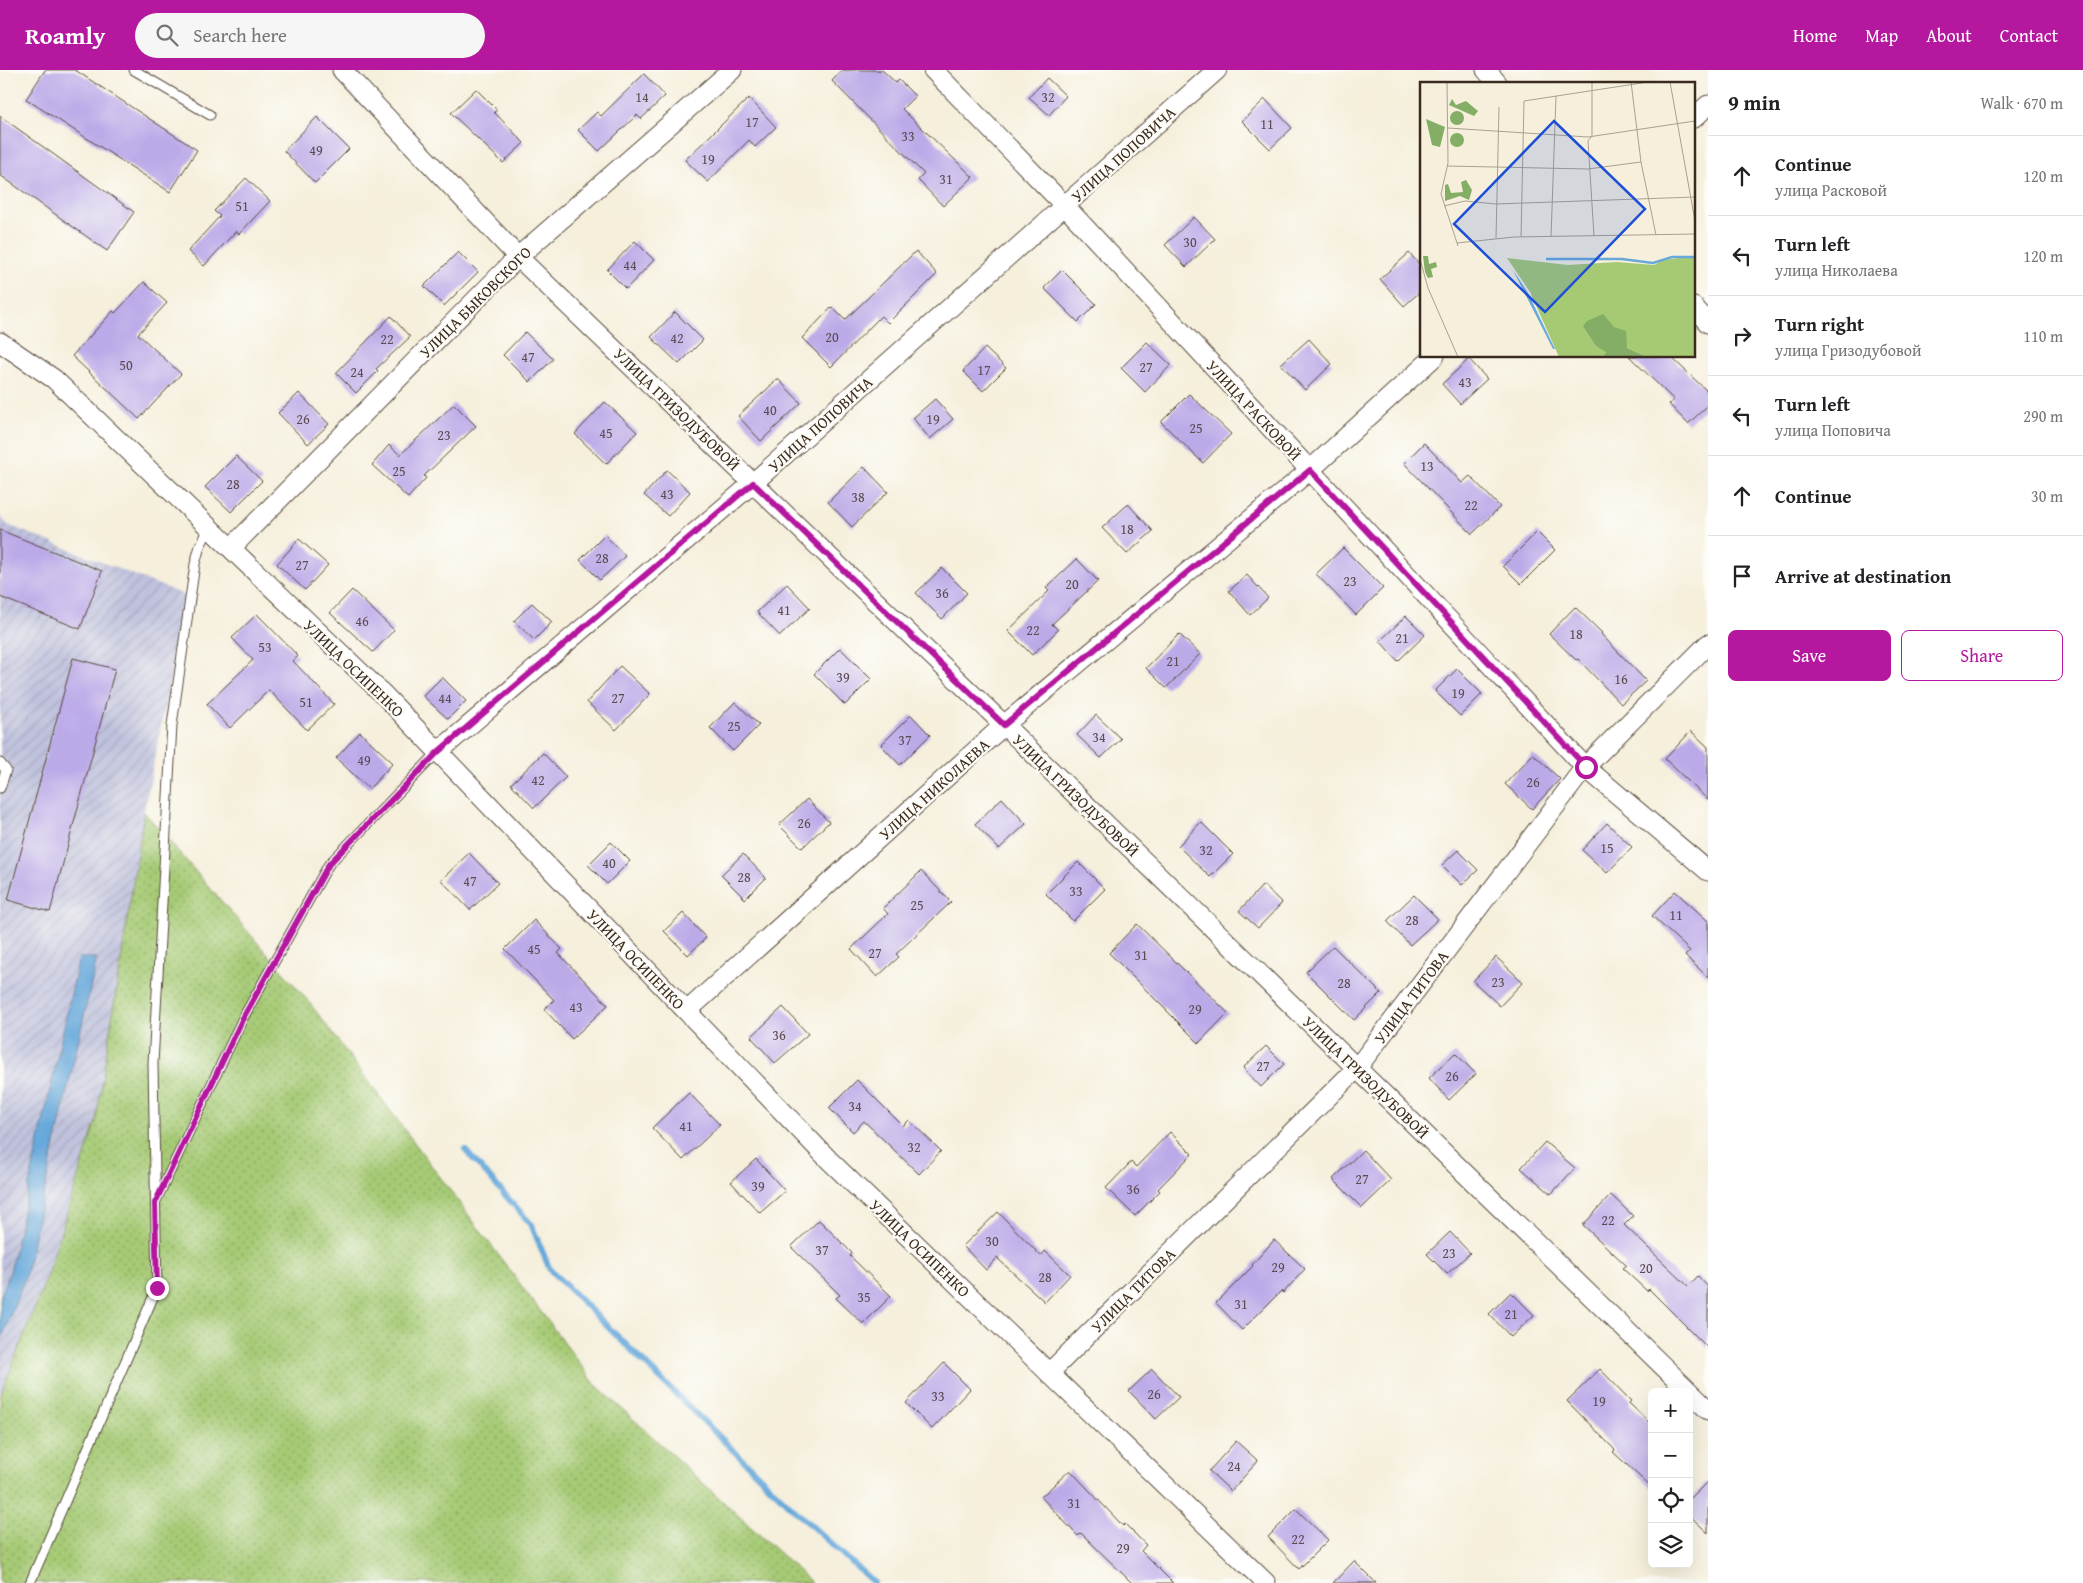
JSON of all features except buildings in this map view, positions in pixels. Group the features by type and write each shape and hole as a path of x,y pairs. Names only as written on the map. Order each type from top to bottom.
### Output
{"street":[{"name":"УЛИЦА ГРИЗОДУБОВОЙ","path":"342,70 518,257 1004,725 1708,1410"},
{"name":"УЛИЦА БЫКОВСКОГО","path":"231,548 518,257 732,70"},
{"name":"УЛИЦА РАСКОВОЙ","path":"933,70 1065,206 1586,767 1708,871"},
{"name":"УЛИЦА ПОПОВИЧА","path":"438,752 753,483 1217,70"},
{"path":"1486,70 1496,82"},
{"path":"1696,116 1708,105"},
{"path":"1696,309 1708,323"},
{"name":"УЛИЦА ОСИПЕНКО","path":"0,342 54,378 209,529 382,693 829,1160 1266,1583"},
{"name":"УЛИЦА НИКОЛАЕВА","path":"687,1011 1004,725 1310,470 1433,358"},
{"name":"УЛИЦА ТИТОВА","path":"1050,1373 1358,1068 1586,767 1708,644"}],"lane":[{"path":"134,70 210,115"},
{"path":"30,1583 157,1288 153,1063 172,725 195,564 200,546 209,529"},
{"name":"УЛИЦА ПОПОВИЧА","path":"155,1203 243,1018 329,864 438,752"},
{"path":"0,763 6,770 0,788"}],"shaded area":[{"path":"0,516 8,525 187,596 144,812 96,1121 45,1282 0,1396"}],"green space":[{"path":"144,812 309,1002 595,1384 812,1583 0,1583 0,1396 45,1282 96,1121"}],"water":[{"path":"79,958 97,958 25,1277 0,1343 0,1298 10,1272"}],"waterway":[{"path":"465,1150 531,1224 550,1270 792,1508 874,1583"}],"route":[{"path":"157,1288 155,1203 243,1018 329,864 438,752 753,483 1004,725 1310,470 1586,767"}]}
